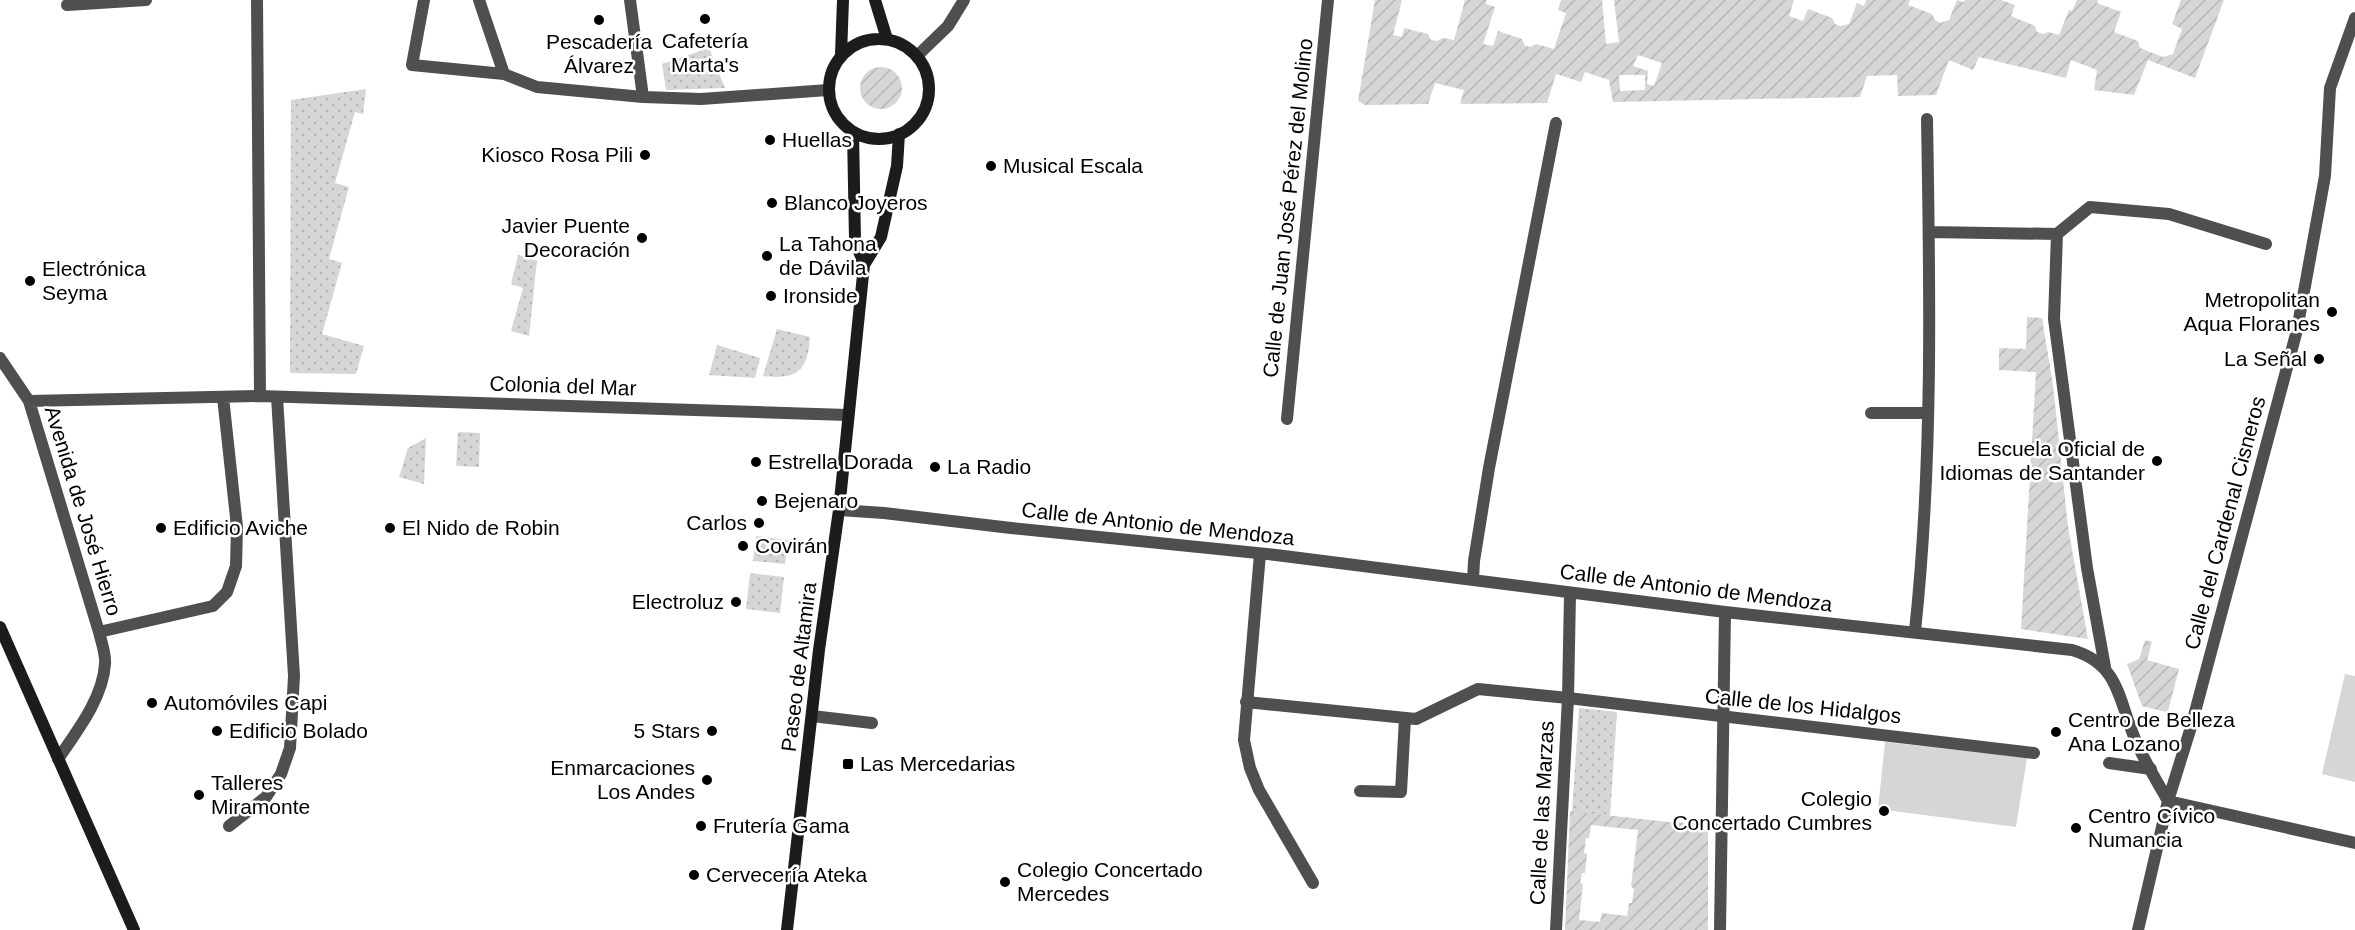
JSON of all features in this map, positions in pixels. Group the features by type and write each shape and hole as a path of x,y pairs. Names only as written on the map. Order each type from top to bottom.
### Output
{"main road":[{"path":"841,55 854,45 870,39 887,39 898,42 917,56 927,77 929,88 918,120 899,134 884,139 868,138 853,132 835,114 828,90 830,77 841,55 843,0"},
{"path":"875,0 887,39"},
{"name":"Paseo de Altamira","path":"853,132 855,240 864,265"},
{"name":"Paseo de Altamira","path":"787,930 839,510 864,265 881,237 897,166 899,134"},
{"path":"0,627 134,930"}],"street":[{"path":"67,4 146,0"},
{"path":"258,0 258,359 260,396"},
{"path":"424,0 411,65 504,74 537,87 643,97 700,99 828,90"},
{"path":"479,0 504,74"},
{"path":"630,0 643,97"},
{"path":"917,56 948,26 964,0"},
{"name":"Calle de Juan José Pérez del Molino","path":"1287,420 1328,0"},
{"name":"Calle del Cardenal Cisneros","path":"2138,930 2168,801 2191,727 2297,330 2325,176 2330,88 2355,18"},
{"path":"1915,632 1923,555 1927,413 1929,232 1927,119"},
{"path":"1473,580 1473,561 1491,457 1556,123"},
{"path":"1929,232 2057,234 2090,207 2169,214 2265,244"},
{"path":"2057,234 2054,319 2087,568 2105,667 2120,695 2135,738 2168,801 2355,843"},
{"name":"Avenida de José Hierro","path":"0,358 29,401 106,662 100,686 84,720 58,759"},
{"name":"Avenida de José Hierro","path":"99,632 213,606 227,592 236,566 237,527 223,397"},
{"path":"229,826 266,797 281,774 290,748 294,676 278,397"},
{"name":"Colonia del Mar","path":"278,397 847,416"},
{"name":"Avenida de José Hierro","path":"29,401 278,397"},
{"path":"1871,413 1927,413"},
{"name":"Calle de Antonio de Mendoza","path":"839,510 1260,554 1570,594 2072,650 2093,658 2105,667"},
{"path":"1260,554 1244,740 1250,768 1259,790 1313,883"},
{"name":"Calle de las Marzas","path":"1556,930 1568,698 1570,594"},
{"path":"1720,930 1725,612"},
{"name":"Calle de las Marzas","path":"1246,702 1416,718 1478,689 1568,698"},
{"name":"Calle de los Hidalgos","path":"1568,698 2034,753"},
{"path":"812,716 872,723"},
{"path":"1360,791 1401,792 1405,718"},
{"path":"2109,763 2151,769"}],"shaded area":[{"path":"1375,0 1402,0 1393,35 1402,37 1404,28 1428,34 1431,40 1437,41 1443,38 1454,40 1465,0 1487,0 1486,4 1495,7 1483,44 1493,46 1498,31 1522,39 1525,46 1530,47 1536,44 1554,49 1566,13 1558,10 1561,0 1602,0 1606,44 1619,42 1614,0 1794,0 1789,16 1803,21 1808,9 1832,18 1835,24 1840,26 1849,24 1857,3 1864,6 1866,0 1910,0 1908,5 1932,14 1940,23 1949,20 1957,0 1964,2 1965,0 2001,0 2015,5 2011,16 2035,26 2037,32 2059,35 2069,10 2072,11 2077,0 2098,0 2097,3 2121,12 2114,32 2138,41 2140,48 2163,57 2173,54 2182,29 2172,24 2181,0 2224,0 2195,78 2148,60 2134,95 2094,90 2097,70 2071,60 2066,78 1979,57 1973,70 1949,60 1936,95 1898,96 1897,75 1867,76 1860,97 1613,102 1609,80 1585,72 1581,82 1556,74 1547,103 1460,104 1464,90 1435,83 1428,104 1365,105 1358,101","holes":["1638,55 1662,63 1654,86 1647,84 1648,71 1633,66","1619,75 1645,75 1645,90 1620,91"]},
{"path":"709,48 725,88 666,90 662,64"},
{"path":"881,67 896,73 902,88 896,103 881,109 866,103 860,88 866,73"},
{"path":"366,89 363,114 355,112 335,183 349,187 329,259 342,263 322,334 364,346 356,374 290,373 291,100"},
{"path":"518,255 537,261 529,336 511,331 523,288 511,284"},
{"path":"2027,317 2042,318 2053,385 2068,527 2088,639 2021,629 2036,372 1999,370 1999,348 2026,349"},
{"path":"777,329 810,337 807,358 798,371 792,374 775,377 763,376"},
{"path":"717,345 760,358 755,378 709,375"},
{"path":"458,432 480,433 479,467 456,466"},
{"path":"426,438 424,484 399,477 408,448"},
{"path":"756,536 788,540 785,564 753,561"},
{"path":"750,573 784,577 780,613 746,609"},
{"path":"2145,640 2152,642 2147,660 2179,669 2166,712 2142,706 2127,664 2139,659"},
{"path":"2345,674 2355,676 2355,782 2322,774"},
{"path":"1579,708 1617,712 1610,816 1572,812"},
{"path":"1885,742 2027,758 2016,827 1878,809"},
{"path":"1570,811 1708,824 1708,930 1565,930","holes":["1591,825 1638,830 1631,886 1634,889 1627,916 1602,913 1600,922 1579,920 1583,884 1580,883 1582,873 1585,873 1587,854 1584,853"]}],"place":[{"name":"Cafetería Marta's","path":"705,19"},
{"name":"Pescadería Álvarez","path":"599,20"},
{"name":"Huellas","path":"770,140"},
{"name":"Kiosco Rosa Pili","path":"645,155"},
{"name":"Musical Escala","path":"991,166"},
{"name":"Blanco Joyeros","path":"772,203"},
{"name":"Javier Puente Decoración","path":"642,238"},
{"name":"La Tahona de Dávila","path":"767,256"},
{"name":"Electrónica Seyma","path":"30,281"},
{"name":"Ironside","path":"771,296"},
{"name":"Metropolitan Aqua Floranes","path":"2332,312"},
{"name":"La Señal","path":"2319,359"},
{"name":"Escuela Oficial de Idiomas de Santander","path":"2157,461"},
{"name":"Estrella Dorada","path":"756,462"},
{"name":"La Radio","path":"935,467"},
{"name":"Bejenaro","path":"762,501"},
{"name":"Carlos","path":"759,523"},
{"name":"Edificio Aviche","path":"161,528"},
{"name":"El Nido de Robin","path":"390,528"},
{"name":"Covirán","path":"743,546"},
{"name":"Electroluz","path":"736,602"},
{"name":"Automóviles Capi","path":"152,703"},
{"name":"Edificio Bolado","path":"217,731"},
{"name":"5 Stars","path":"712,731"},
{"name":"Centro de Belleza Ana Lozano","path":"2056,732"},
{"name":"Las Mercedarias","path":"848,764"},
{"name":"Enmarcaciones Los Andes","path":"707,780"},
{"name":"Talleres Miramonte","path":"199,795"},
{"name":"Colegio Concertado Cumbres","path":"1884,811"},
{"name":"Frutería Gama","path":"701,826"},
{"name":"Centro Cívico Numancia","path":"2076,828"},
{"name":"Cervecería Ateka","path":"694,875"},
{"name":"Colegio Concertado Mercedes","path":"1005,882"}]}
